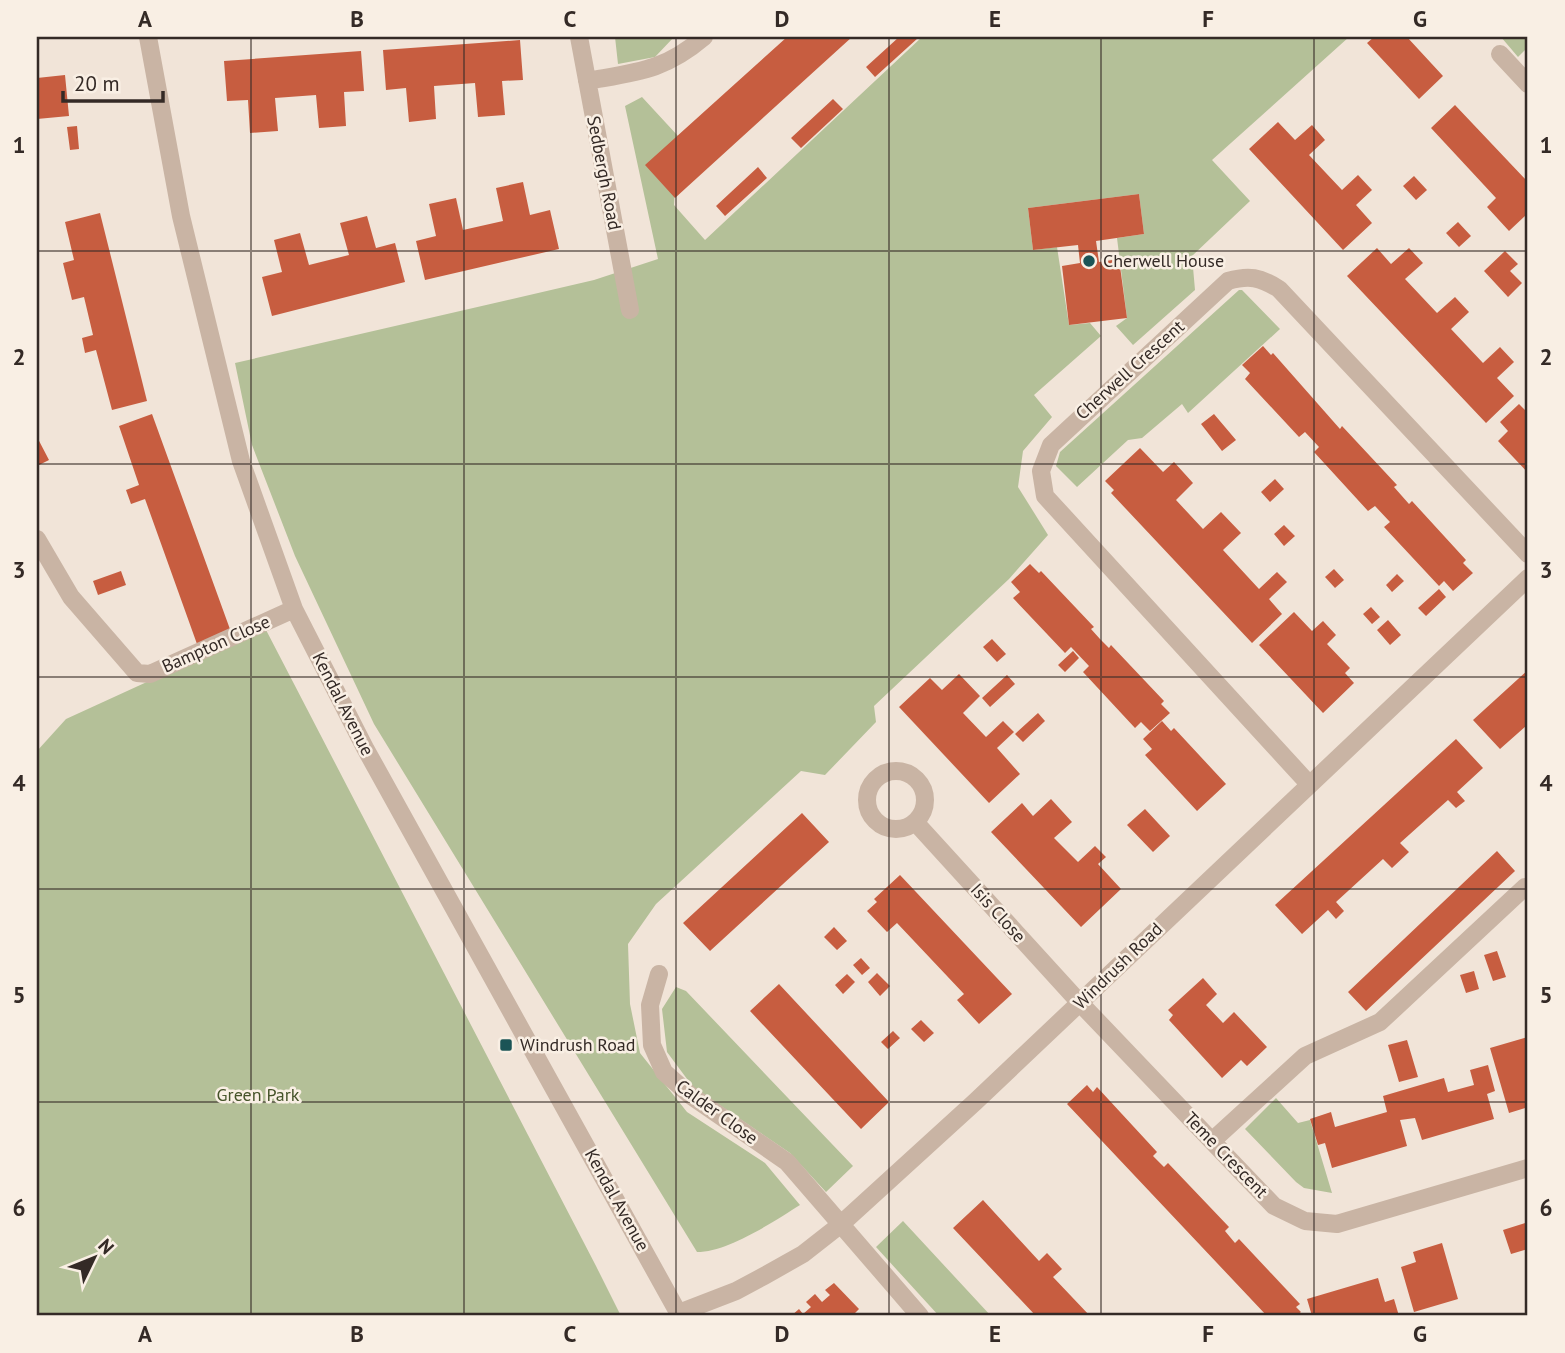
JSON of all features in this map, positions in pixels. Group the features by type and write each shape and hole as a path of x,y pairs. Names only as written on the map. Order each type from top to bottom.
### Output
{"street":[{"name":"Kendal Avenue","path":"148,37 181,216 241,461 294,609 365,748 680,1315"},
{"name":"Sedbergh Road","path":"579,37 631,310"},
{"path":"587,81 644,72 680,58 704,37"},
{"path":"1500,54 1528,84"},
{"name":"Cherwell Crescent","path":"1308,783 1045,496 1041,471 1051,445 1060,435 1228,281 1247,275 1264,279 1279,289 1528,554"},
{"name":"Bampton Close","path":"37,539 71,597 137,673 150,674 294,609"},
{"name":"Windrush Road","path":"680,1315 736,1291 803,1254 840,1225 1080,1003 1308,783 1528,578"},
{"name":"Isis Close","path":"916,823 1080,1003"},
{"path":"1212,1141 1305,1056 1380,1022 1525,887"},
{"name":"Calder Close","path":"659,974 650,1005 652,1045 664,1072 690,1095 787,1162 920,1316"},
{"name":"Teme Crescent","path":"1080,1003 1274,1206 1305,1221 1337,1224 1528,1168"}],"green space":[{"path":"615,37 674,37 655,57 618,64"},
{"path":"922,37 1349,37 1212,160 1250,201 1192,256 1195,290 1133,345 1116,326 1127,318 1117,238 1144,234 1139,194 1028,208 1033,250 1057,247 1069,325 1090,323 1101,336 1034,395 1052,417 1023,451 1018,487 1048,535 1009,579 874,706 876,722 825,775 801,771 656,904 628,944 630,1004 640,1053 687,1112 765,1163 800,1205 736,1242 697,1252 374,724 295,556 252,445 235,363 594,280 658,259 625,106 642,97 678,136 674,205 705,240"},
{"path":"1501,37 1528,37 1528,47 1518,57"},
{"path":"1239,290 1280,329 1188,413 1182,404 1142,438 1128,440 1077,487 1056,466 1060,452"},
{"name":"Green Park","path":"265,628 621,1316 37,1316 37,751 66,719"},
{"path":"676,987 686,991 853,1166 826,1192 790,1153 693,1087 667,1052 662,1009"},
{"path":"1276,1098 1298,1123 1310,1120 1332,1193 1304,1188 1245,1129"},
{"path":"903,1221 991,1316 939,1316 876,1247"}],"building":[{"path":"787,37 852,37 675,198 645,165"},
{"path":"899,37 918,38 875,77 866,67"},
{"path":"1374,37 1407,37 1443,76 1419,99 1367,43"},
{"path":"520,40 523,80 502,81 505,115 478,117 475,83 434,86 436,119 409,122 406,88 386,90 383,50"},
{"path":"361,51 364,91 344,92 346,126 319,128 316,95 275,98 278,131 250,133 248,100 227,101 224,61"},
{"path":"65,75 69,116 37,119 37,78"},
{"path":"833,99 843,109 801,148 791,138"},
{"path":"1455,105 1528,182 1528,213 1509,231 1487,207 1496,198 1431,128"},
{"path":"1278,122 1295,140 1312,125 1325,140 1309,155 1342,190 1358,175 1372,190 1356,205 1372,223 1343,250 1249,149"},
{"path":"77,126 79,149 70,150 67,127"},
{"path":"758,167 767,178 725,216 716,206"},
{"path":"1414,176 1427,190 1416,200 1403,186"},
{"path":"523,182 530,215 550,210 559,249 425,280 416,241 436,236 429,204 456,198 463,230 503,221 496,188"},
{"name":"Cherwell House","path":"1139,194 1144,234 1096,241 1099,262 1119,259 1127,318 1069,325 1062,266 1080,263 1078,245 1033,250 1028,208"},
{"path":"100,213 147,401 112,410 96,350 85,353 82,338 93,335 84,297 72,300 63,263 74,260 65,222"},
{"path":"367,216 376,248 395,243 405,282 272,316 262,277 282,272 274,240 300,233 309,265 349,255 340,223"},
{"path":"1458,222 1471,236 1459,247 1446,233"},
{"path":"1377,248 1391,264 1409,248 1423,263 1405,279 1437,313 1455,297 1469,312 1451,329 1483,363 1500,347 1514,362 1497,378 1514,396 1486,423 1347,276"},
{"path":"1505,251 1518,264 1510,271 1522,283 1508,297 1484,271"},
{"path":"1263,346 1271,355 1273,353 1340,429 1342,426 1397,485 1394,487 1409,504 1412,501 1466,560 1463,563 1473,573 1453,591 1444,581 1439,586 1384,527 1390,522 1375,506 1368,511 1314,452 1319,447 1305,432 1299,437 1245,379 1250,373 1242,365"},
{"path":"1519,404 1528,413 1528,473 1498,441 1508,431 1500,422"},
{"path":"152,414 231,632 197,644 145,499 131,504 126,490 139,485 119,426"},
{"path":"1214,414 1236,440 1222,451 1201,424"},
{"path":"37,437 49,460 37,466"},
{"path":"1140,448 1163,472 1174,462 1193,483 1176,500 1203,529 1221,512 1241,533 1223,550 1259,589 1277,572 1287,582 1269,599 1282,614 1252,643 1111,493 1114,490 1105,481"},
{"path":"1275,479 1284,489 1270,502 1261,492"},
{"path":"1284,525 1295,536 1284,546 1274,534"},
{"path":"1030,564 1039,573 1041,571 1094,627 1091,629 1100,639 1109,648 1111,645 1164,701 1161,704 1170,713 1150,731 1141,722 1135,728 1083,672 1089,666 1071,647 1065,653 1013,598 1020,592 1011,582"},
{"path":"1334,569 1344,580 1335,588 1325,577"},
{"path":"121,571 126,585 98,595 93,581"},
{"path":"1397,574 1404,581 1392,592 1386,585"},
{"path":"1439,589 1446,597 1426,616 1418,608"},
{"path":"1371,607 1380,617 1372,624 1363,614"},
{"path":"1294,612 1312,631 1323,621 1336,635 1327,644 1350,668 1345,673 1354,683 1323,713 1259,645"},
{"path":"1388,620 1401,635 1390,645 1377,630"},
{"path":"992,639 1006,654 997,662 983,647"},
{"path":"1073,651 1079,658 1065,672 1058,665"},
{"path":"1528,670 1528,728 1526,726 1500,749 1473,720"},
{"path":"959,674 980,696 963,713 986,737 1003,721 1014,732 997,748 1020,774 989,803 899,707 930,678 942,690"},
{"path":"1007,675 1015,684 990,707 982,698"},
{"path":"1038,713 1045,721 1023,742 1015,734"},
{"path":"1162,721 1171,731 1174,728 1226,784 1197,811 1145,755 1152,749 1143,739"},
{"path":"1456,739 1483,768 1457,792 1465,801 1456,808 1448,800 1400,843 1409,852 1392,868 1383,859 1336,902 1344,911 1336,919 1328,910 1302,934 1275,905"},
{"path":"1051,799 1072,822 1054,838 1078,862 1095,846 1106,857 1098,864 1121,889 1081,927 991,832 1022,803 1033,816"},
{"path":"1145,809 1170,836 1153,852 1127,825"},
{"path":"802,813 829,842 710,951 683,923"},
{"path":"1497,851 1515,871 1366,1011 1348,992"},
{"path":"900,875 1012,994 979,1024 957,1000 964,994 897,923 887,932 867,911 877,902 874,899"},
{"path":"834,927 847,941 837,950 824,937"},
{"path":"1497,951 1506,977 1493,981 1484,955"},
{"path":"861,958 870,968 862,975 853,965"},
{"path":"1474,971 1479,989 1466,993 1460,975"},
{"path":"877,973 890,986 880,996 868,982"},
{"path":"847,974 855,982 843,994 835,985"},
{"path":"1203,978 1217,994 1206,1005 1223,1023 1234,1012 1267,1047 1247,1066 1241,1060 1222,1078 1169,1020 1173,1015 1168,1010"},
{"path":"779,984 889,1102 861,1129 750,1011"},
{"path":"921,1020 934,1033 924,1042 911,1029"},
{"path":"893,1031 900,1038 888,1049 881,1042"},
{"path":"1528,1037 1528,1107 1509,1113 1490,1048"},
{"path":"1407,1040 1418,1077 1399,1082 1388,1045"},
{"path":"1488,1065 1495,1091 1487,1094 1494,1119 1422,1140 1415,1118 1400,1120 1407,1146 1332,1168 1325,1143 1318,1145 1310,1119 1331,1112 1335,1127 1387,1112 1383,1096 1444,1078 1448,1092 1474,1085 1470,1070"},
{"path":"1087,1085 1093,1092 1097,1087 1157,1152 1153,1156 1164,1167 1168,1163 1229,1227 1225,1231 1235,1243 1239,1239 1300,1304 1296,1307 1301,1312 1296,1316 1267,1316 1067,1104"},
{"path":"983,1200 1039,1261 1047,1253 1062,1269 1053,1277 1090,1316 1036,1316 953,1228"},
{"path":"1528,1222 1528,1249 1511,1254 1503,1230"},
{"path":"1442,1243 1458,1299 1414,1312 1401,1267 1416,1262 1413,1252"},
{"path":"1378,1278 1385,1302 1394,1299 1399,1316 1312,1316 1307,1299"},
{"path":"834,1283 859,1309 852,1316 791,1316 799,1309 803,1314 811,1307 806,1302 815,1294 822,1302 830,1295 825,1290"}],"place":[{"name":"Cherwell House","path":"1089,261"},
{"name":"Windrush Road","path":"506,1045"}]}
